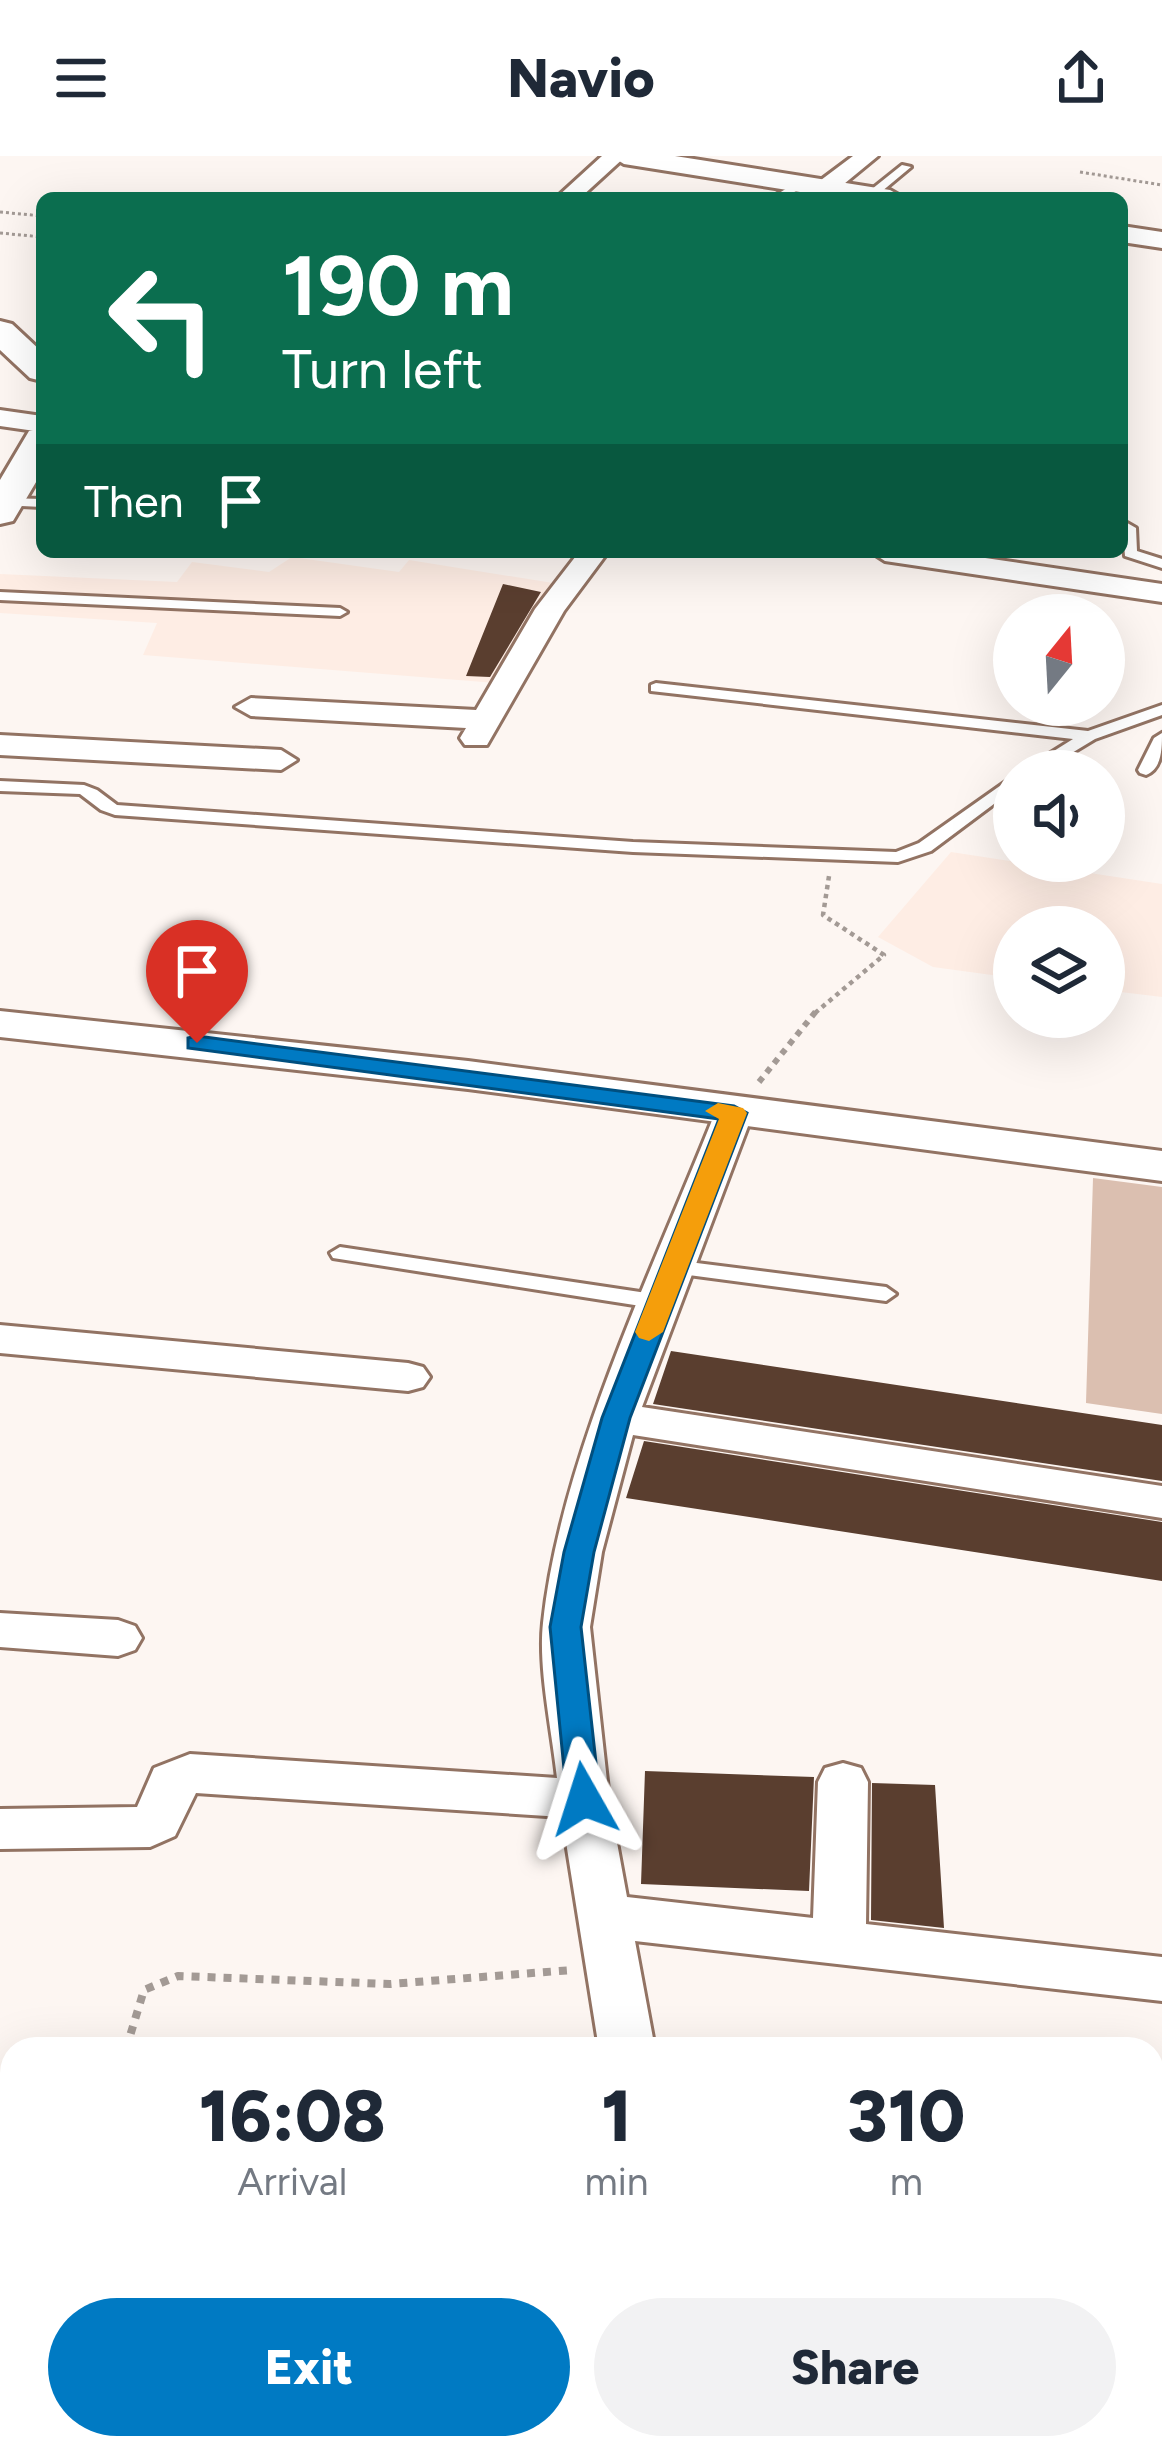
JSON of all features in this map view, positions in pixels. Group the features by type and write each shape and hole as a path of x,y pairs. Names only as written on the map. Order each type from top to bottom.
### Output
{"main road":[{"path":"9,499 36,448"}],"street":[{"path":"574,192 615,156"},
{"path":"624,156 801,190 867,156"},
{"path":"1128,235 1162,240"},
{"path":"0,418 36,436"},
{"path":"251,707 481,729 550,609 589,558"},
{"path":"926,558 1162,593"},
{"path":"0,745 281,760"},
{"path":"0,1024 468,1076 1162,1166"},
{"path":"625,2037 584,1799 566,1627 579,1552 616,1418 734,1113"},
{"path":"0,1339 408,1377"},
{"path":"616,1418 1162,1502"},
{"path":"0,1630 118,1638"},
{"path":"0,1829 150,1827 157,1822 172,1782 190,1773 584,1799"},
{"path":"838,1942 844,1782"},
{"path":"610,1942 838,1942 1162,1979"}],"lane":[{"path":"884,192 906,167"},
{"path":"1128,527 1130,553 1162,565"},
{"path":"0,596 340,612"},
{"path":"656,688 1089,736"},
{"path":"1065,750 1089,736 1162,710"},
{"path":"1146,770 1162,738"},
{"path":"0,786 92,793 102,806 115,810 633,847 842,854 911,854 993,796"},
{"path":"340,1253 667,1285 886,1294"}],"path":[{"path":"1079,172 1162,185"},
{"path":"0,212 36,215"},
{"path":"0,232 36,235"},
{"path":"734,1113 822,1004 884,955 823,915 824,884 842,854"},
{"path":"130,2037 144,1990 178,1976 390,1984 610,1942"}],"shaded area":[{"path":"290,558 399,572 409,560 553,583 496,683 143,655 157,623 0,613 0,574 177,582 192,562 269,572"},
{"path":"951,852 993,858 993,882 1125,882 1125,878 1162,884 1162,997 1125,993 1125,906 993,906 993,975 933,967 878,937"},
{"path":"1093,1178 1162,1187 1162,1414 1086,1403"}],"building":[{"path":"503,584 541,592 490,677 466,676"},
{"path":"671,1351 1162,1425 1162,1481 653,1404"},
{"path":"644,1441 1162,1522 1162,1581 626,1498"},
{"path":"645,1771 814,1777 809,1891 641,1884"},
{"path":"872,1783 935,1785 944,1928 871,1920"}],"slow traffic":[{"path":"649,1332 734,1113 718,1111"}],"route":[{"path":"197,1043 734,1113 616,1418 579,1552 566,1627 584,1799"}]}
